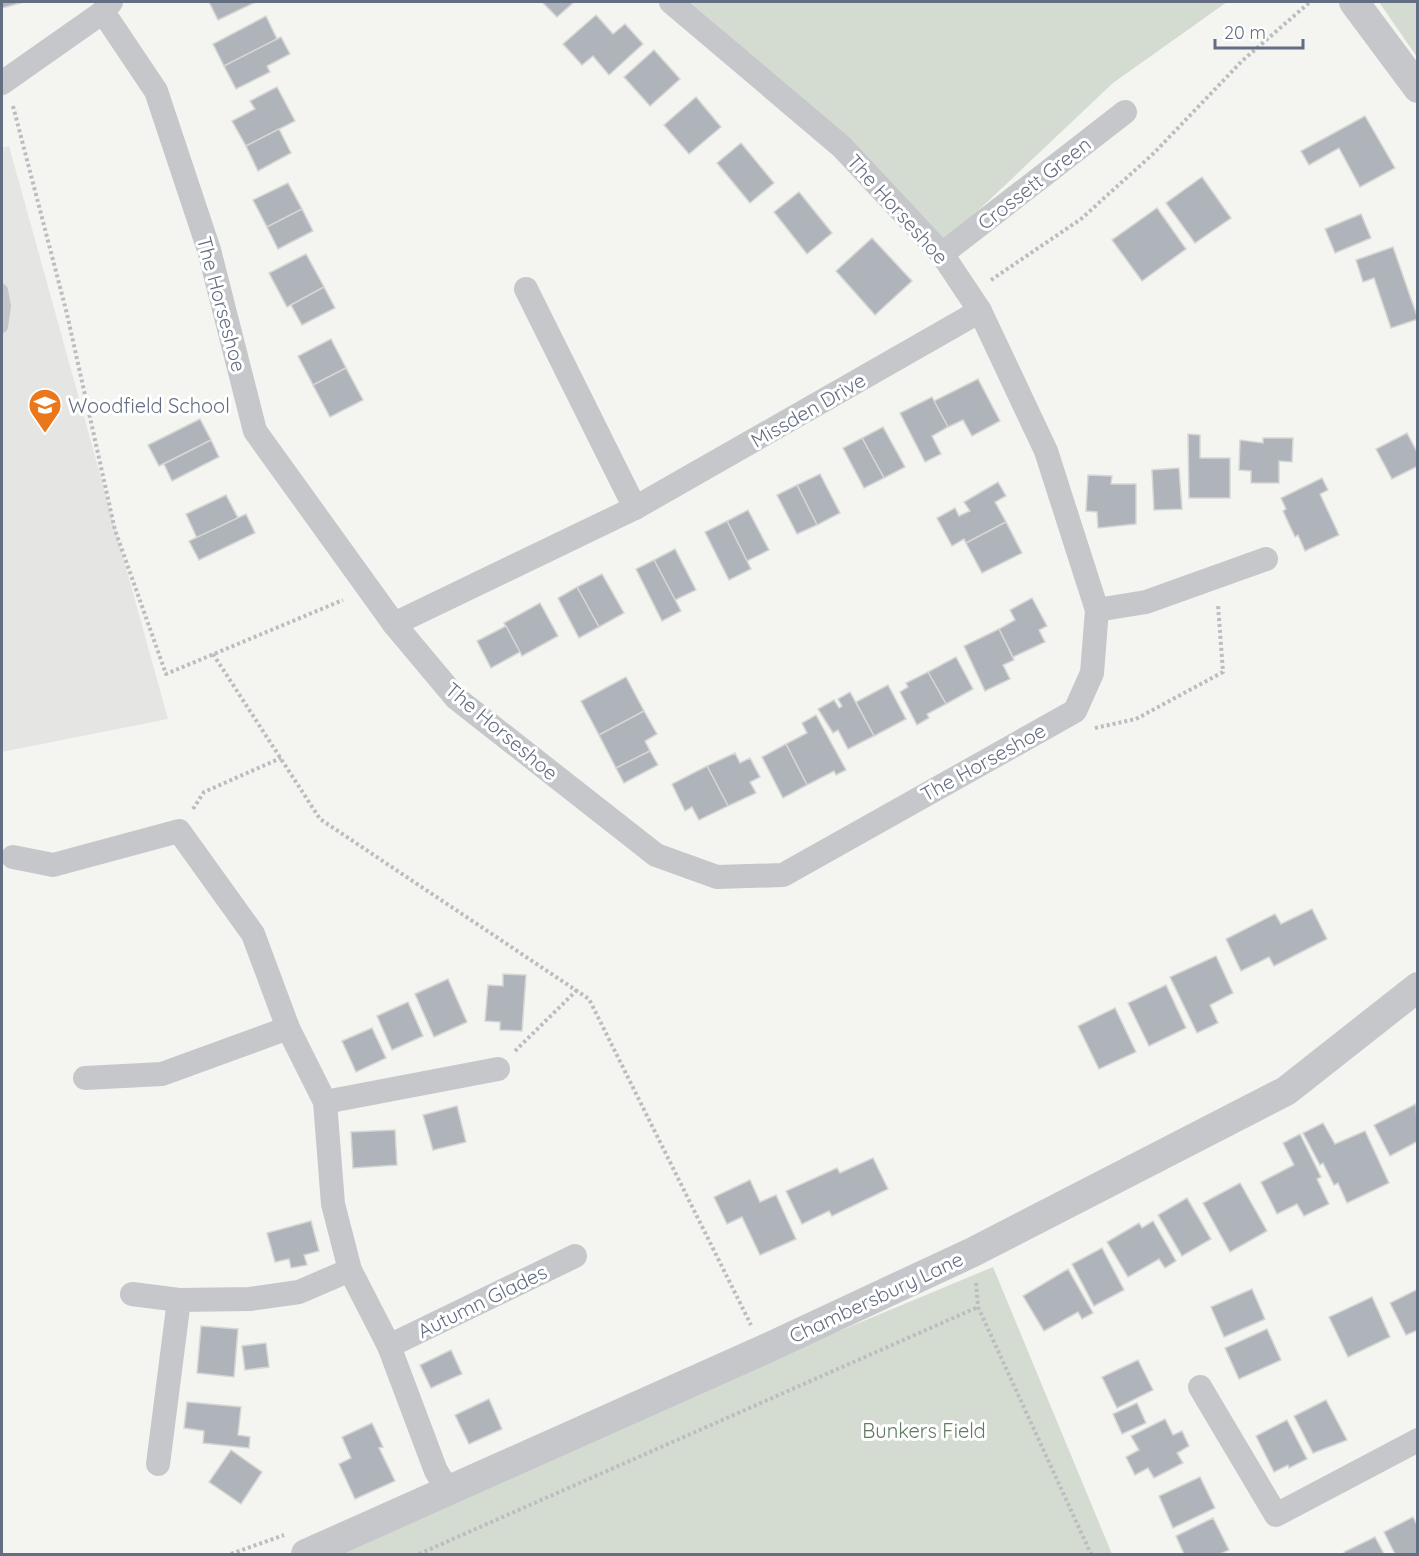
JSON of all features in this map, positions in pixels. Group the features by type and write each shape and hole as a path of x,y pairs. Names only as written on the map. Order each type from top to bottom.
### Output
{"street":[{"name":"The Horseshoe","path":"107,7 156,91 209,250 255,431 394,624 456,698 656,855 717,877 783,875 1075,711 1092,674 1097,610 1046,451 975,303 942,254 842,147 671,2"},
{"path":"1354,2 1418,88"},
{"path":"4,82 107,7"},
{"name":"Crossett Green","path":"942,254 1125,112"},
{"path":"526,289 635,508"},
{"name":"Missden Drive","path":"394,624 635,508 975,303"},
{"path":"1097,610 1146,602 1266,559"},
{"path":"13,857 53,865 179,831 253,934 288,1028 325,1102 333,1204 350,1270 389,1346 436,1471 448,1490"},
{"name":"Chambersbury Lane","path":"306,1554 763,1350 973,1252 1286,1091 1418,987"},
{"path":"86,1078 162,1074 288,1028"},
{"path":"325,1102 498,1069"},
{"name":"Autumn Glades","path":"389,1346 575,1256"},
{"path":"132,1294 179,1300 250,1299 299,1292 350,1270"},
{"path":"158,1464 179,1300"},
{"path":"1200,1387 1276,1515 1417,1440"}],"lane":[{"path":"2,290 5,306 2,327"}],"path":[{"path":"975,303 1082,219 1154,153 1242,61 1310,2"},
{"path":"4,82 67,314 115,530 166,675 369,589"},
{"path":"1065,716 1073,732 1136,719 1223,672 1216,577"},
{"path":"213,654 321,819 589,999 763,1350"},
{"path":"179,831 204,792 281,758"},
{"path":"498,1069 577,990"},
{"path":"973,1252 978,1307 1091,1554"},
{"path":"419,1554 978,1307"}],"shaded area":[{"name":"Woodfield School","path":"9,146 168,719 2,752 2,148"}],"green space":[{"path":"690,2 1227,2 1113,83 946,241 847,139"},
{"path":"1379,2 1417,2 1417,57"},
{"name":"Bunkers Field","path":"993,1267 1112,1554 305,1554"}],"building":[{"path":"2,2 24,2 2,8"},
{"path":"209,2 256,2 218,20"},
{"path":"542,2 574,2 557,17"},
{"path":"596,15 613,34 625,24 643,44 609,75 593,56 582,65 563,44"},
{"path":"266,16 277,39 224,66 213,44"},
{"path":"281,37 290,54 267,66 270,72 236,89 224,66"},
{"path":"654,50 680,79 650,106 624,77"},
{"path":"277,87 295,121 246,146 232,121 255,109 250,101"},
{"path":"696,97 721,127 689,154 664,125"},
{"path":"1365,116 1395,168 1360,187 1339,148 1309,165 1301,151"},
{"path":"279,129 291,153 258,171 246,146"},
{"path":"741,143 774,183 750,203 717,163"},
{"path":"1202,177 1231,218 1195,243 1166,203"},
{"path":"288,183 302,209 267,227 253,200"},
{"path":"799,192 832,233 807,254 774,212"},
{"path":"1157,208 1186,249 1142,281 1112,240"},
{"path":"302,209 313,231 278,249 267,227"},
{"path":"1361,214 1371,238 1335,253 1325,229"},
{"path":"872,238 912,281 875,315 836,271"},
{"path":"1393,247 1418,319 1391,328 1374,278 1363,282 1356,260"},
{"path":"306,254 324,287 287,307 269,273"},
{"path":"324,287 335,308 302,325 291,305"},
{"path":"331,339 346,368 313,385 298,356"},
{"path":"346,368 363,400 330,417 313,385"},
{"path":"978,379 1000,421 972,436 963,420 948,427 934,401"},
{"path":"932,397 948,427 932,436 941,454 925,462 900,413"},
{"path":"200,419 211,440 159,466 148,445"},
{"path":"883,427 905,467 884,478 862,438"},
{"path":"1407,433 1418,454 1418,466 1392,479 1376,449"},
{"path":"1188,434 1200,435 1200,458 1230,458 1230,498 1189,498"},
{"path":"862,438 884,478 864,488 843,448"},
{"path":"1263,438 1293,438 1292,462 1279,461 1279,483 1251,483 1251,471 1239,470 1240,440 1263,443"},
{"path":"211,440 219,457 172,481 164,464"},
{"path":"1179,468 1182,509 1154,510 1152,470"},
{"path":"820,474 840,513 817,525 797,485"},
{"path":"1088,475 1112,476 1111,484 1136,484 1136,524 1098,528 1097,512 1086,511"},
{"path":"1322,478 1328,490 1320,494 1339,535 1305,551 1298,535 1295,537 1283,511 1286,509 1281,498"},
{"path":"998,482 1006,496 995,502 1006,522 966,543 964,539 952,546 937,518 955,508 959,516 970,511 964,502"},
{"path":"797,485 817,525 797,534 777,495"},
{"path":"226,495 238,518 197,538 186,514"},
{"path":"748,510 769,550 747,561 727,521"},
{"path":"246,514 255,533 199,560 189,541"},
{"path":"727,521 751,569 729,580 705,532"},
{"path":"1006,522 1022,553 982,573 966,543"},
{"path":"675,549 696,590 675,600 654,560"},
{"path":"654,560 681,611 662,621 636,569"},
{"path":"602,574 624,613 599,627 577,587"},
{"path":"577,587 599,627 579,638 558,598"},
{"path":"1032,598 1047,626 1039,630 1045,642 1013,657 999,629 1015,620 1010,610"},
{"path":"540,603 558,636 522,656 504,623"},
{"path":"506,626 520,652 491,668 477,641"},
{"path":"999,629 1014,660 1003,665 1010,679 985,691 964,646"},
{"path":"956,657 973,689 946,704 928,672"},
{"path":"928,672 946,704 927,714 929,718 917,725 900,692 908,687 906,683"},
{"path":"626,677 644,711 599,735 581,701"},
{"path":"888,685 906,719 874,736 856,702"},
{"path":"850,692 874,736 848,749 838,730 833,733 818,709 834,700 839,708 842,706 838,699"},
{"path":"644,711 657,734 645,741 650,751 616,768 599,735"},
{"path":"816,715 846,770 836,775 834,771 807,785 786,744 807,733 802,723"},
{"path":"786,744 807,785 783,798 762,757"},
{"path":"650,751 658,765 624,783 616,768"},
{"path":"735,753 740,763 750,758 760,777 750,782 756,793 728,806 707,766"},
{"path":"707,766 728,806 699,820 692,807 685,811 672,784"},
{"path":"1312,909 1327,939 1274,966 1269,957 1241,971 1226,939 1275,914 1281,924"},
{"path":"1216,956 1233,993 1210,1005 1218,1023 1197,1033 1170,977"},
{"path":"503,974 526,975 522,1031 500,1030 500,1022 485,1021 488,985 503,986"},
{"path":"448,979 467,1022 434,1037 415,994"},
{"path":"1166,985 1186,1028 1149,1046 1128,1003"},
{"path":"408,1002 423,1036 392,1050 377,1016"},
{"path":"1115,1008 1136,1052 1099,1069 1078,1026"},
{"path":"372,1028 386,1058 356,1072 342,1041"},
{"path":"1416,1104 1418,1141 1390,1156 1374,1125"},
{"path":"457,1106 466,1142 433,1150 423,1115"},
{"path":"1323,1123 1335,1144 1365,1131 1389,1183 1347,1203 1338,1183 1334,1185 1323,1163 1320,1165 1303,1133"},
{"path":"395,1130 397,1165 353,1168 351,1132"},
{"path":"1300,1134 1321,1177 1317,1179 1329,1204 1304,1216 1297,1204 1277,1214 1261,1182 1294,1165 1283,1143"},
{"path":"873,1158 888,1189 832,1216 829,1211 802,1224 786,1191 837,1168 840,1173"},
{"path":"750,1180 760,1202 776,1195 796,1239 760,1255 742,1217 727,1224 714,1197"},
{"path":"1240,1183 1267,1231 1230,1252 1203,1203"},
{"path":"1187,1198 1211,1239 1182,1256 1158,1215"},
{"path":"311,1221 319,1251 304,1255 307,1265 291,1268 289,1259 275,1262 267,1233"},
{"path":"1153,1221 1176,1261 1165,1268 1159,1259 1128,1277 1107,1242 1139,1223 1142,1228"},
{"path":"1102,1248 1124,1290 1094,1306 1072,1264"},
{"path":"1068,1269 1093,1313 1082,1319 1078,1312 1044,1331 1023,1296"},
{"path":"1252,1289 1265,1319 1224,1337 1211,1307"},
{"path":"1418,1289 1418,1330 1406,1335 1390,1303"},
{"path":"1372,1297 1390,1337 1348,1357 1329,1317"},
{"path":"201,1326 238,1329 234,1377 197,1373"},
{"path":"1267,1329 1281,1360 1239,1379 1225,1348"},
{"path":"266,1343 269,1367 245,1370 242,1346"},
{"path":"451,1350 462,1374 431,1388 420,1365"},
{"path":"1138,1360 1153,1390 1117,1408 1102,1377"},
{"path":"489,1399 502,1429 469,1444 455,1415"},
{"path":"1326,1400 1347,1440 1313,1453 1294,1416"},
{"path":"187,1402 241,1407 238,1435 250,1437 249,1448 203,1443 204,1431 184,1428"},
{"path":"1137,1403 1146,1423 1122,1434 1113,1414"},
{"path":"1165,1419 1173,1435 1182,1431 1189,1446 1177,1453 1183,1463 1154,1478 1148,1468 1135,1475 1126,1457 1139,1450 1131,1436"},
{"path":"1287,1420 1307,1459 1274,1472 1256,1436"},
{"path":"372,1423 383,1447 379,1448 395,1481 355,1499 339,1464 351,1458 342,1437"},
{"path":"231,1450 262,1472 241,1504 209,1482"},
{"path":"1200,1477 1215,1508 1173,1528 1159,1496"},
{"path":"1413,1517 1418,1527 1418,1554 1395,1554 1384,1532"},
{"path":"1213,1518 1229,1550 1220,1554 1184,1554 1176,1536"},
{"path":"1375,1537 1384,1554 1345,1554 1344,1552"}],"place":[{"name":"Woodfield School","path":"45,434"}]}
